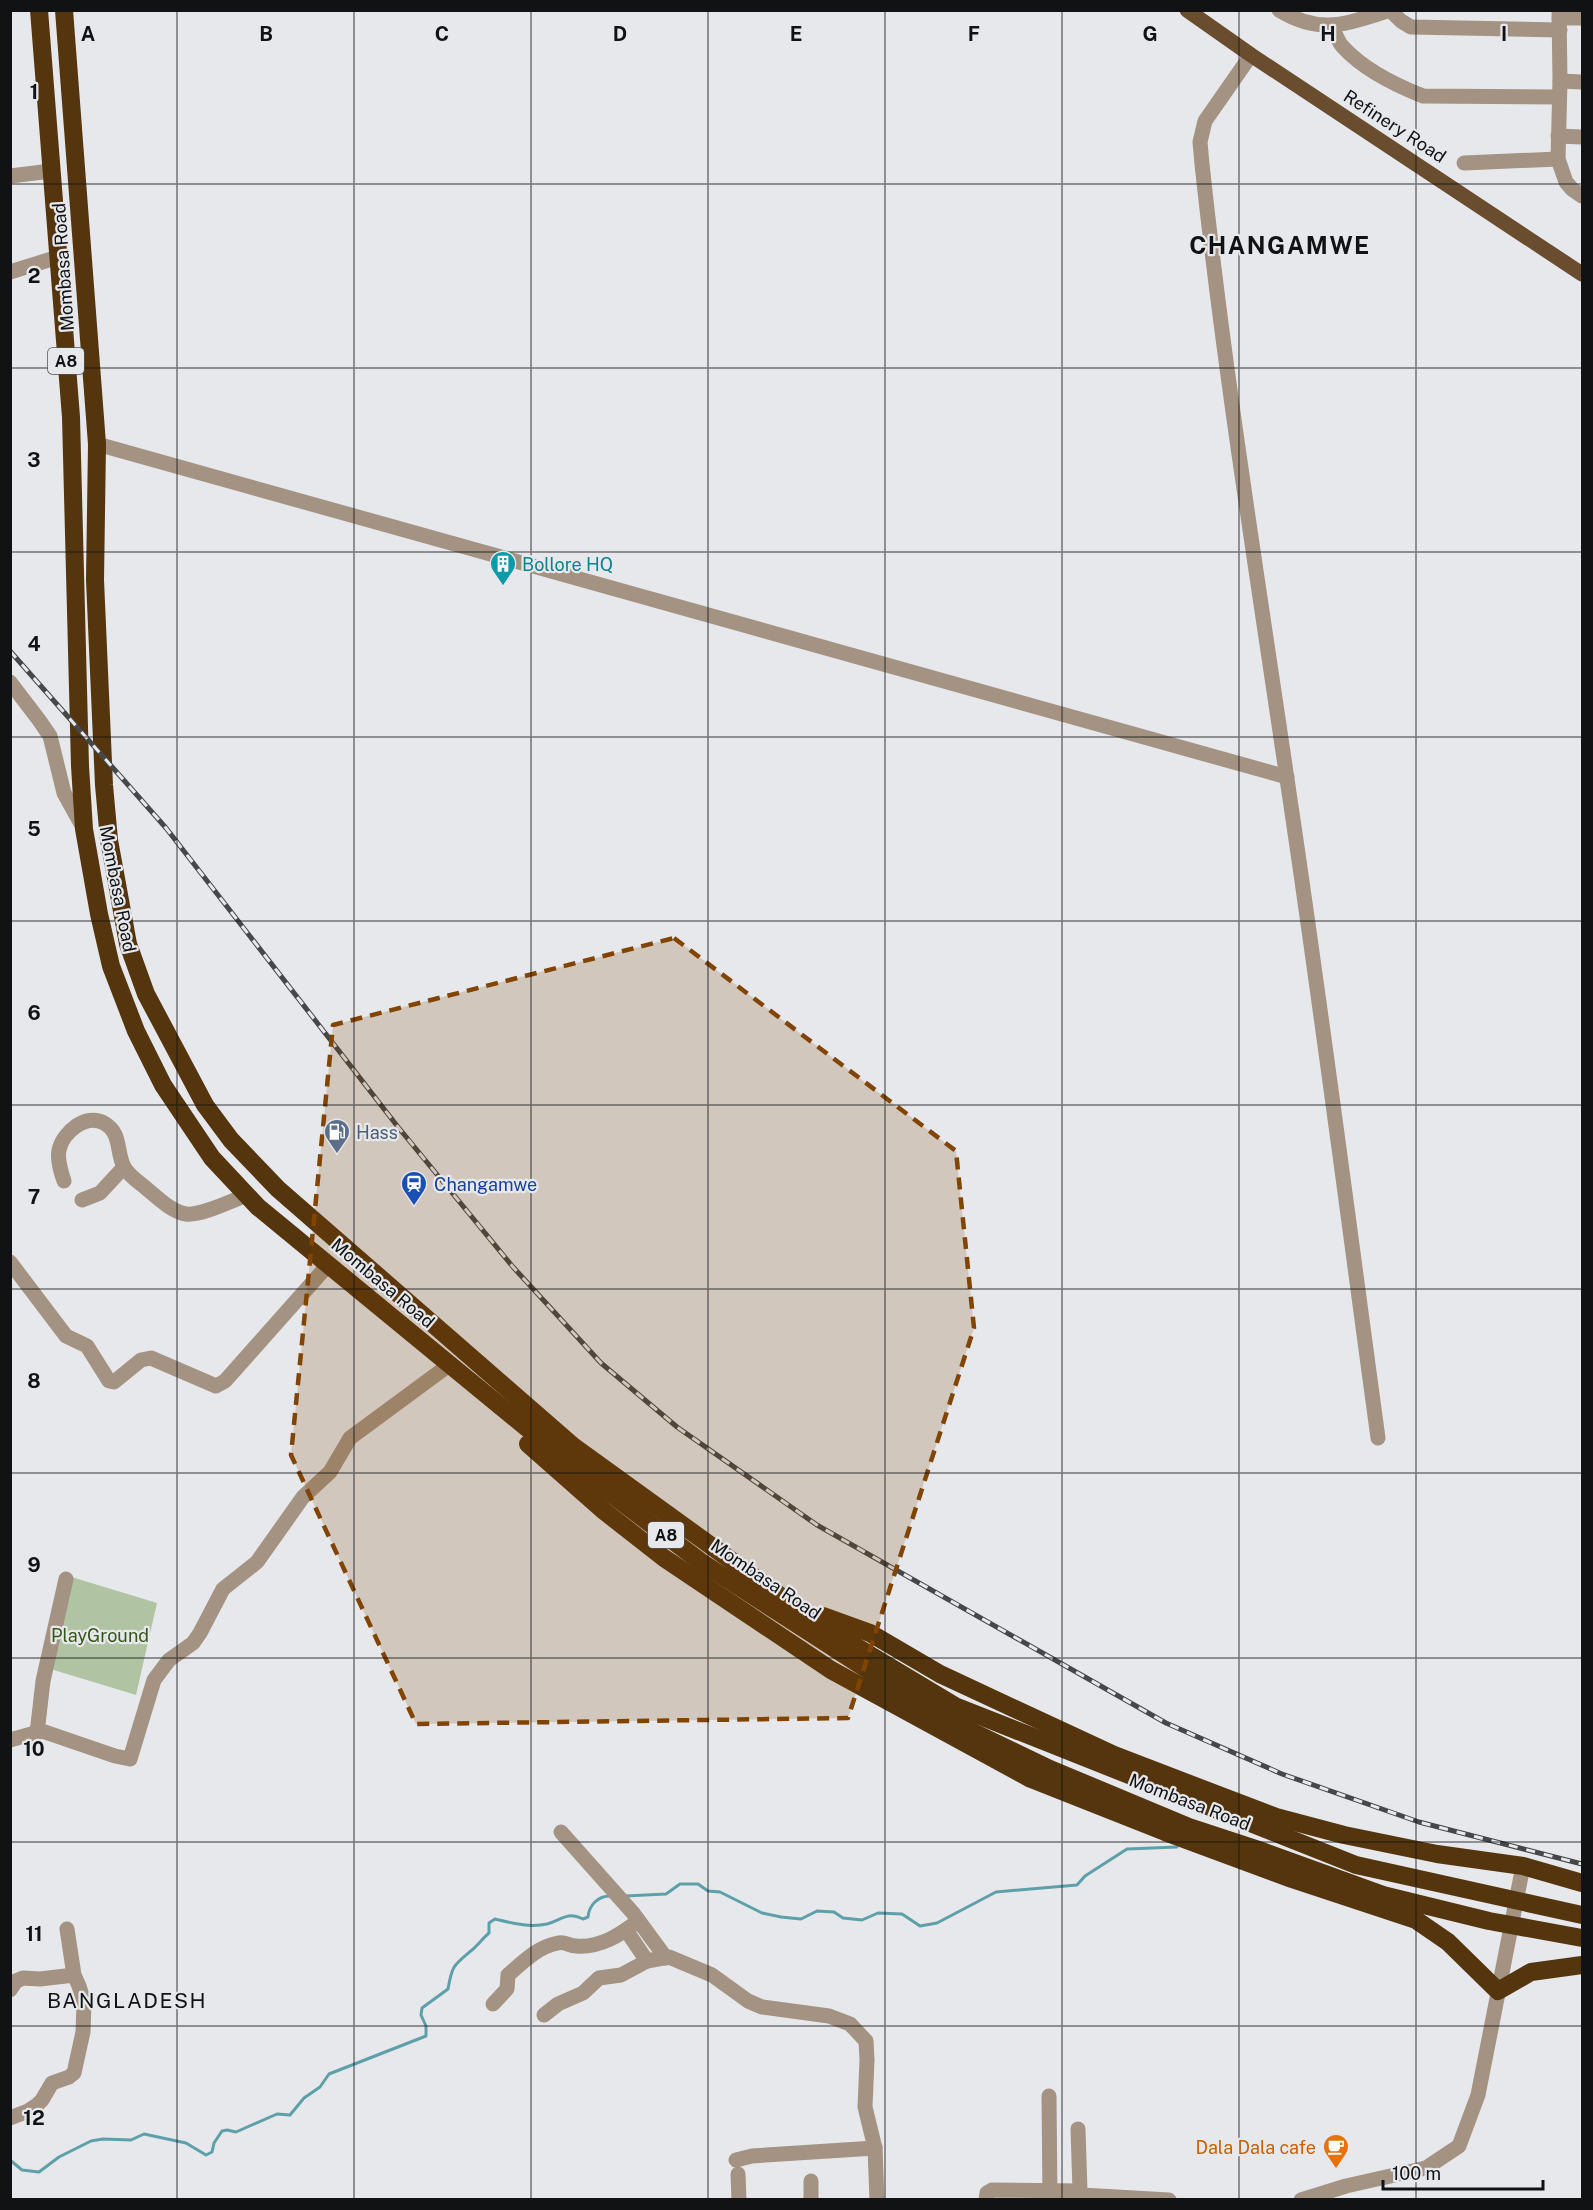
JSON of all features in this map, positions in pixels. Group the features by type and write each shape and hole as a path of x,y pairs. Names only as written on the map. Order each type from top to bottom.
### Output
{"highway":[{"name":"Mombasa Road","path":"39,10 70,417 80,766 84,829 111,966 136,1032 163,1085 212,1158 258,1207 561,1456 701,1562 902,1692 973,1732 1050,1769 1189,1827 1383,1895 1489,1921 1582,1938"},
{"name":"Mombasa Road","path":"64,10 97,444 95,580 101,730 104,785 116,884 128,944 146,994 205,1105 231,1140 278,1190 573,1446 793,1605 855,1646 955,1706 1356,1865 1582,1915"},
{"path":"478,1389 525,1442 604,1511 664,1557 831,1670 1031,1779 1282,1875 1416,1920 1448,1942 1498,1991 1531,1972 1582,1965"},
{"path":"793,1605 870,1633 940,1674 1114,1755 1276,1817 1344,1835 1521,1874 1582,1883"}],"main road":[{"name":"Refinery Road","path":"1188,10 1251,55 1582,274"}],"street":[{"path":"1279,10 1312,25 1332,26 1391,11 1411,27 1582,18"},
{"path":"1559,20 1558,159 1566,182 1582,196"},
{"path":"1332,26 1342,46 1367,67 1404,89 1423,96 1560,89 1582,82"},
{"path":"1251,55 1205,121 1200,142 1217,298 1287,777 1378,1438"},
{"path":"1558,136 1582,137"},
{"path":"1464,162 1558,159"},
{"path":"10,176 51,171"},
{"path":"10,272 58,257"},
{"path":"97,444 1287,777"},
{"path":"10,682 50,736 64,793 84,829"},
{"path":"64,1181 58,1155 62,1142 81,1122 92,1120 103,1122 116,1136 124,1167 178,1212 186,1214 201,1212 247,1195"},
{"path":"82,1200 100,1193 124,1167"},
{"path":"10,1262 66,1336 87,1346 109,1381 114,1382 141,1360 151,1358 216,1386 225,1381 328,1265"},
{"path":"10,1740 45,1732 128,1760 131,1758 154,1680 169,1660 193,1643 223,1589 257,1562 303,1497 330,1472 350,1438 448,1365"},
{"path":"37,1732 43,1681 66,1579"},
{"path":"561,1832 605,1880 632,1921 666,1958"},
{"path":"1301,2199 1426,2168 1459,2146 1478,2095 1521,1874"},
{"path":"632,1921 647,1960"},
{"path":"493,2004 506,1992 508,1975 541,1948 562,1942 574,1946 597,1945 616,1938 632,1921"},
{"path":"10,2118 32,2109 42,2100 52,2083 69,2078 74,2073 84,2018 82,1994 74,1975 67,1929"},
{"path":"544,2015 558,2004 583,1993 599,1978 621,1975 647,1960 666,1958 677,1959 712,1975 748,2001 762,2007 829,2016 850,2024 866,2041 865,2107 875,2148 877,2199"},
{"path":"10,1990 16,1981 23,1978 43,1979 74,1975"},
{"path":"1049,2096 1050,2195"},
{"path":"1078,2129 1080,2191"},
{"path":"739,2199 737,2168 752,2156 875,2148"},
{"path":"811,2181 811,2199"},
{"path":"986,2199 987,2193 993,2190 1050,2195 1080,2191 1086,2196 1169,2199"}],"highlighted area":[{"path":"674,938 956,1151 974,1328 848,1718 416,1724 291,1455 333,1025"}],"green space":[{"name":"PlayGround","path":"65,1575 157,1603 136,1695 44,1667"}],"waterway":[{"path":"625,1896 666,1894 680,1884 698,1884 708,1891 720,1892 762,1913 781,1917 801,1919 817,1911 834,1912 843,1918 862,1920 878,1913 902,1914 920,1926 937,1923 996,1892 1077,1885 1085,1876 1127,1849 1177,1847"},
{"path":"10,2160 22,2170 39,2172 59,2157 91,2141 131,2140 144,2134 186,2143 206,2155 212,2152 214,2143 222,2131 236,2132 277,2114 290,2115 304,2098 320,2087 329,2074 426,2036 426,2026 421,2015 422,2008 448,1989 455,1966 489,1933 489,1923 495,1919 534,1925 547,1924 568,1916 583,1919 588,1917 595,1902 610,1896"}],"railway":[{"path":"10,651 166,828 398,1127 513,1267 601,1363 677,1427 817,1525 1166,1723 1282,1774 1419,1822 1582,1864"}],"place":[{"name":"Bollore HQ","path":"503,587"},
{"name":"Hass","path":"337,1155"},
{"name":"Changamwe","path":"414,1207"},
{"name":"Dala Dala cafe","path":"1336,2170"}],"district":[{"name":"CHANGAMWE","path":"1280,245"},
{"name":"BANGLADESH","path":"127,2000"}]}
